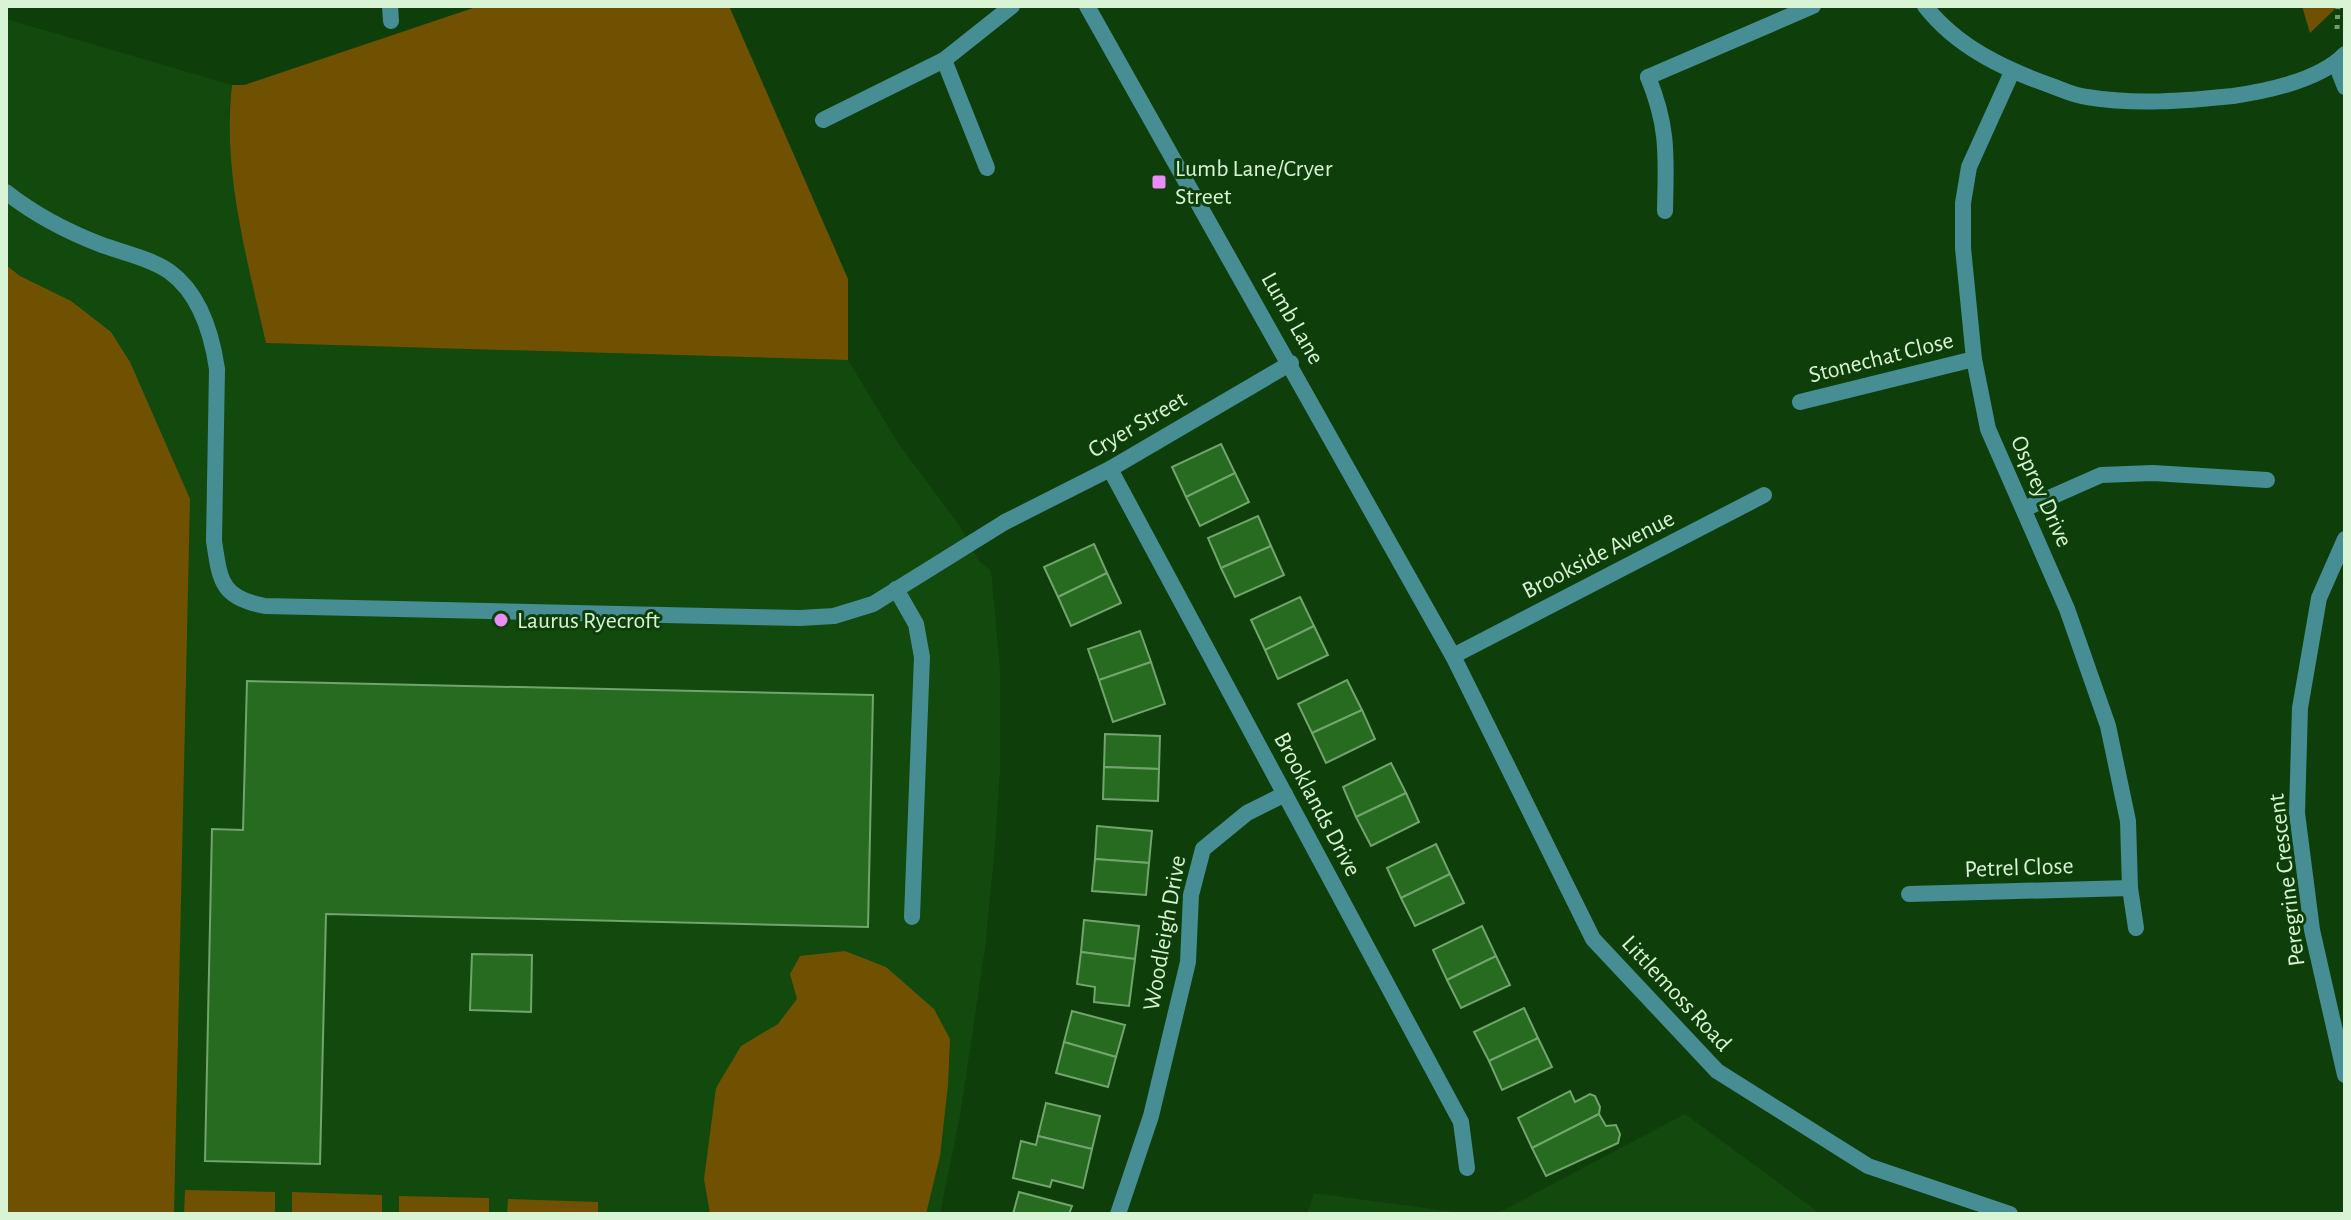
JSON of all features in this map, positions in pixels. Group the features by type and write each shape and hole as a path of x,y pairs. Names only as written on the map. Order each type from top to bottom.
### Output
{"street":[{"path":"823,120 944,60 1012,6"},
{"name":"Lumb Lane","path":"1087,6 1291,363 1453,656"},
{"path":"1665,211 1666,137 1660,107 1648,77 1813,6"},
{"path":"1925,6 1939,24 1970,48 2012,72 2084,97 2178,102 2272,91 2341,59 2345,87"},
{"path":"944,60 987,168"},
{"name":"Osprey Drive","path":"2012,72 1969,167 1963,203 1963,248 1974,359 1988,429 2067,609 2108,726 2128,821 2130,888 2136,928"},
{"name":"Cryer Street","path":"6,192 22,205 80,237 171,273 195,300 214,347 217,369 214,541 217,562 224,585 240,601 265,606 834,616 873,604 1005,522 1110,469 1291,363"},
{"name":"Stonechat Close","path":"1800,402 1974,359"},
{"name":"Brooklands Drive","path":"1110,469 1461,1122 1467,1168"},
{"path":"2024,509 2101,475 2153,473 2267,480"},
{"name":"Brookside Avenue","path":"1453,656 1764,495"},
{"name":"Peregrine Crescent","path":"2345,539 2319,598 2300,708 2297,813 2312,930 2345,1075"},
{"path":"896,589 916,624 922,657 912,917"},
{"name":"Littlemoss Road","path":"1453,656 1593,939 1717,1071 1868,1166 2010,1214"},
{"name":"Woodleigh Drive","path":"1118,1214 1151,1116 1188,962 1191,895 1203,849 1247,813 1285,794"},
{"name":"Petrel Close","path":"1909,894 2130,888"}],"shaded area":[{"path":"479,6 729,6 848,279 848,360 266,343 233,182 230,150 232,85 244,85"},
{"path":"2302,6 2338,6 2310,33"},
{"name":"Laurus Ryecroft","path":"6,19 232,85 229,114 238,218 267,343 848,360 898,443 959,525 980,562 991,570 1000,670 1000,771 994,857 985,948 960,1116 940,1214 6,1214"},
{"path":"6,265 20,276 71,301 111,332 130,362 190,499 174,1214 6,1214"},
{"path":"845,951 886,967 934,1009 950,1039 940,1156 926,1214 710,1214 704,1179 716,1088 741,1046 778,1024 797,999 790,974 800,956"},
{"path":"1685,1114 1821,1214 1496,1214"},
{"path":"185,1190 275,1192 275,1213 291,1214 184,1214"},
{"path":"292,1192 382,1195 382,1214 292,1214"},
{"path":"1314,1193 1469,1214 1307,1214"},
{"path":"399,1196 489,1198 489,1214 399,1214"},
{"path":"508,1199 598,1202 598,1214 507,1214"}],"building":[{"path":"1221,444 1235,473 1186,497 1172,467"},
{"path":"1235,473 1249,502 1200,526 1186,497"},
{"path":"1258,516 1271,546 1221,568 1208,538"},
{"path":"1094,544 1107,573 1058,597 1044,567"},
{"path":"1271,546 1284,575 1235,597 1221,568"},
{"path":"1107,573 1121,603 1071,626 1058,597"},
{"path":"1300,597 1314,626 1265,650 1251,620"},
{"path":"1314,626 1328,655 1278,679 1265,650"},
{"path":"1140,631 1151,662 1099,680 1088,649"},
{"path":"1151,662 1165,704 1113,722 1099,680"},
{"path":"1347,680 1362,710 1312,733 1298,704"},
{"path":"247,681 873,695 868,927 326,914 320,1164 205,1161 212,829 243,830"},
{"path":"1362,710 1375,739 1326,763 1312,733"},
{"path":"1105,734 1160,736 1159,769 1104,767"},
{"path":"1391,763 1406,793 1356,817 1343,787"},
{"path":"1104,767 1159,769 1158,801 1103,799"},
{"path":"1406,793 1419,822 1371,846 1356,817"},
{"path":"1097,826 1152,831 1149,863 1095,859"},
{"path":"1436,844 1450,874 1401,898 1387,868"},
{"path":"1095,859 1149,863 1146,895 1092,891"},
{"path":"1450,874 1464,903 1415,926 1401,898"},
{"path":"1084,920 1139,926 1135,959 1081,952"},
{"path":"1482,926 1496,956 1447,980 1433,950"},
{"path":"1081,952 1135,959 1129,1006 1094,1002 1095,987 1077,984"},
{"path":"472,954 532,955 531,1012 470,1010"},
{"path":"1496,956 1510,985 1461,1008 1447,980"},
{"path":"1524,1008 1538,1038 1489,1061 1474,1032"},
{"path":"1072,1011 1125,1025 1116,1057 1064,1042"},
{"path":"1538,1038 1552,1067 1502,1090 1489,1061"},
{"path":"1064,1042 1116,1057 1108,1087 1056,1073"},
{"path":"1570,1091 1575,1102 1590,1094 1595,1096 1600,1107 1599,1114 1532,1148 1518,1118"},
{"path":"1046,1103 1100,1116 1092,1149 1038,1136"},
{"path":"1599,1114 1606,1126 1616,1125 1620,1134 1618,1143 1546,1176 1532,1148"},
{"path":"1038,1136 1092,1149 1083,1188 1052,1180 1050,1187 1013,1178 1021,1141 1036,1145"},
{"path":"1019,1192 1072,1206 1069,1214 1013,1214"}],"place":[{"name":"Lumb Lane/Cryer Street","path":"1159,182"},
{"name":"Laurus Ryecroft","path":"501,620"}]}
